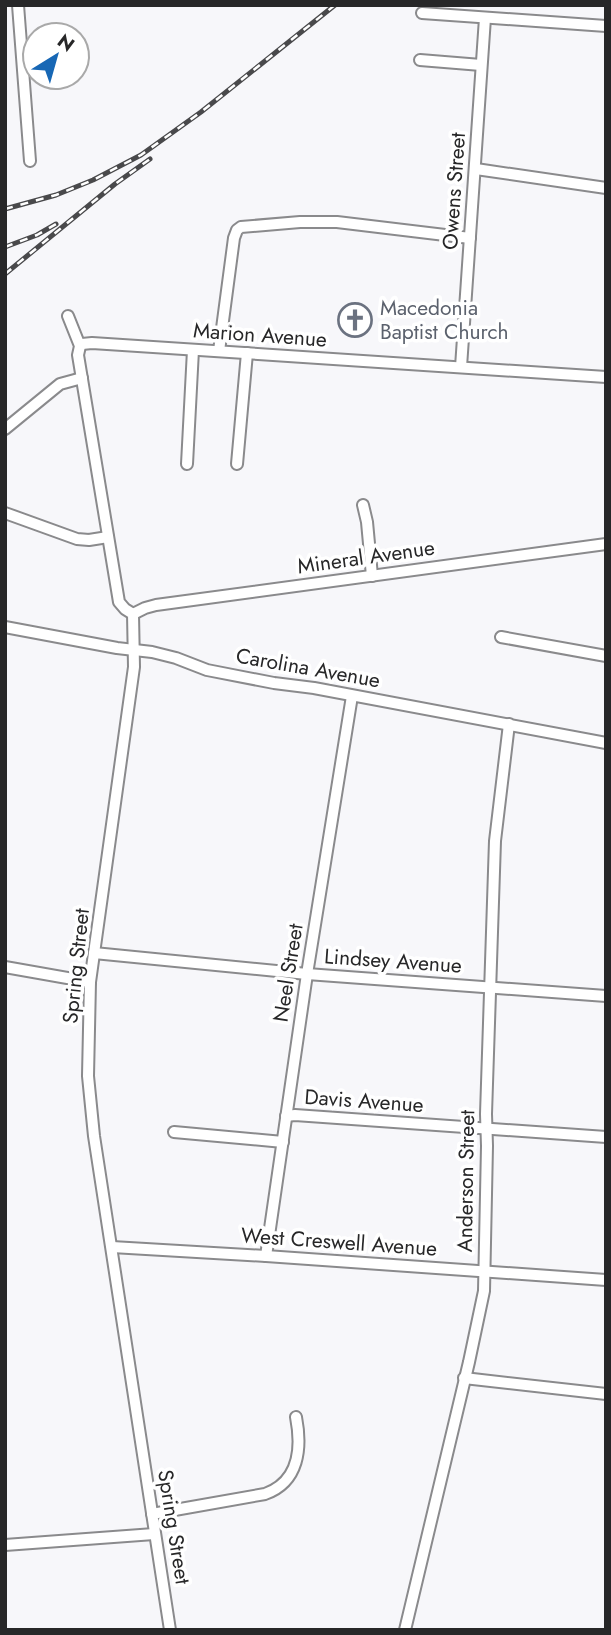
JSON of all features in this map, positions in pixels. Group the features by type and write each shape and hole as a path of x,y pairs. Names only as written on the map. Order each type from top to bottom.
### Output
{"street":[{"path":"18,5 30,162"},
{"path":"422,13 606,26"},
{"name":"Owens Street","path":"461,367 485,18"},
{"path":"420,60 481,65"},
{"path":"476,169 606,188"},
{"path":"219,351 234,238 237,230 245,225 337,222 470,238"},
{"name":"Spring Street","path":"68,316 80,346 78,355 119,602 133,614 135,650 132,681 90,982 88,1048 90,1100 170,1630"},
{"name":"Marion Avenue","path":"80,346 92,343 606,377"},
{"path":"187,464 193,350"},
{"path":"237,464 247,353"},
{"path":"5,429 60,384 82,378"},
{"path":"363,505 372,576"},
{"path":"5,513 77,539 108,537"},
{"name":"Mineral Avenue","path":"133,614 156,605 606,544"},
{"name":"Carolina Avenue","path":"5,627 162,654 207,670 274,683 314,688 606,743"},
{"path":"501,637 606,656"},
{"name":"Neel Street","path":"266,1256 307,974 352,696"},
{"name":"Anderson Street","path":"405,1630 482,1301 495,841 509,724"},
{"name":"Lindsey Avenue","path":"94,953 307,974 606,996"},
{"path":"5,967 90,982"},
{"name":"Davis Avenue","path":"286,1116 606,1138"},
{"path":"174,1132 283,1142"},
{"name":"West Creswell Avenue","path":"112,1247 606,1280"},
{"path":"464,1378 606,1394"},
{"path":"152,1514 275,1490 289,1476 297,1457 299,1441 296,1417"},
{"path":"5,1545 154,1534"}],"railway":[{"path":"5,209 56,195 93,180 141,155 201,112 335,5"},
{"path":"5,274 115,184 150,159"},
{"path":"5,247 37,235 56,224"}],"place":[{"name":"Macedonia Baptist Church","path":"355,320"}]}
